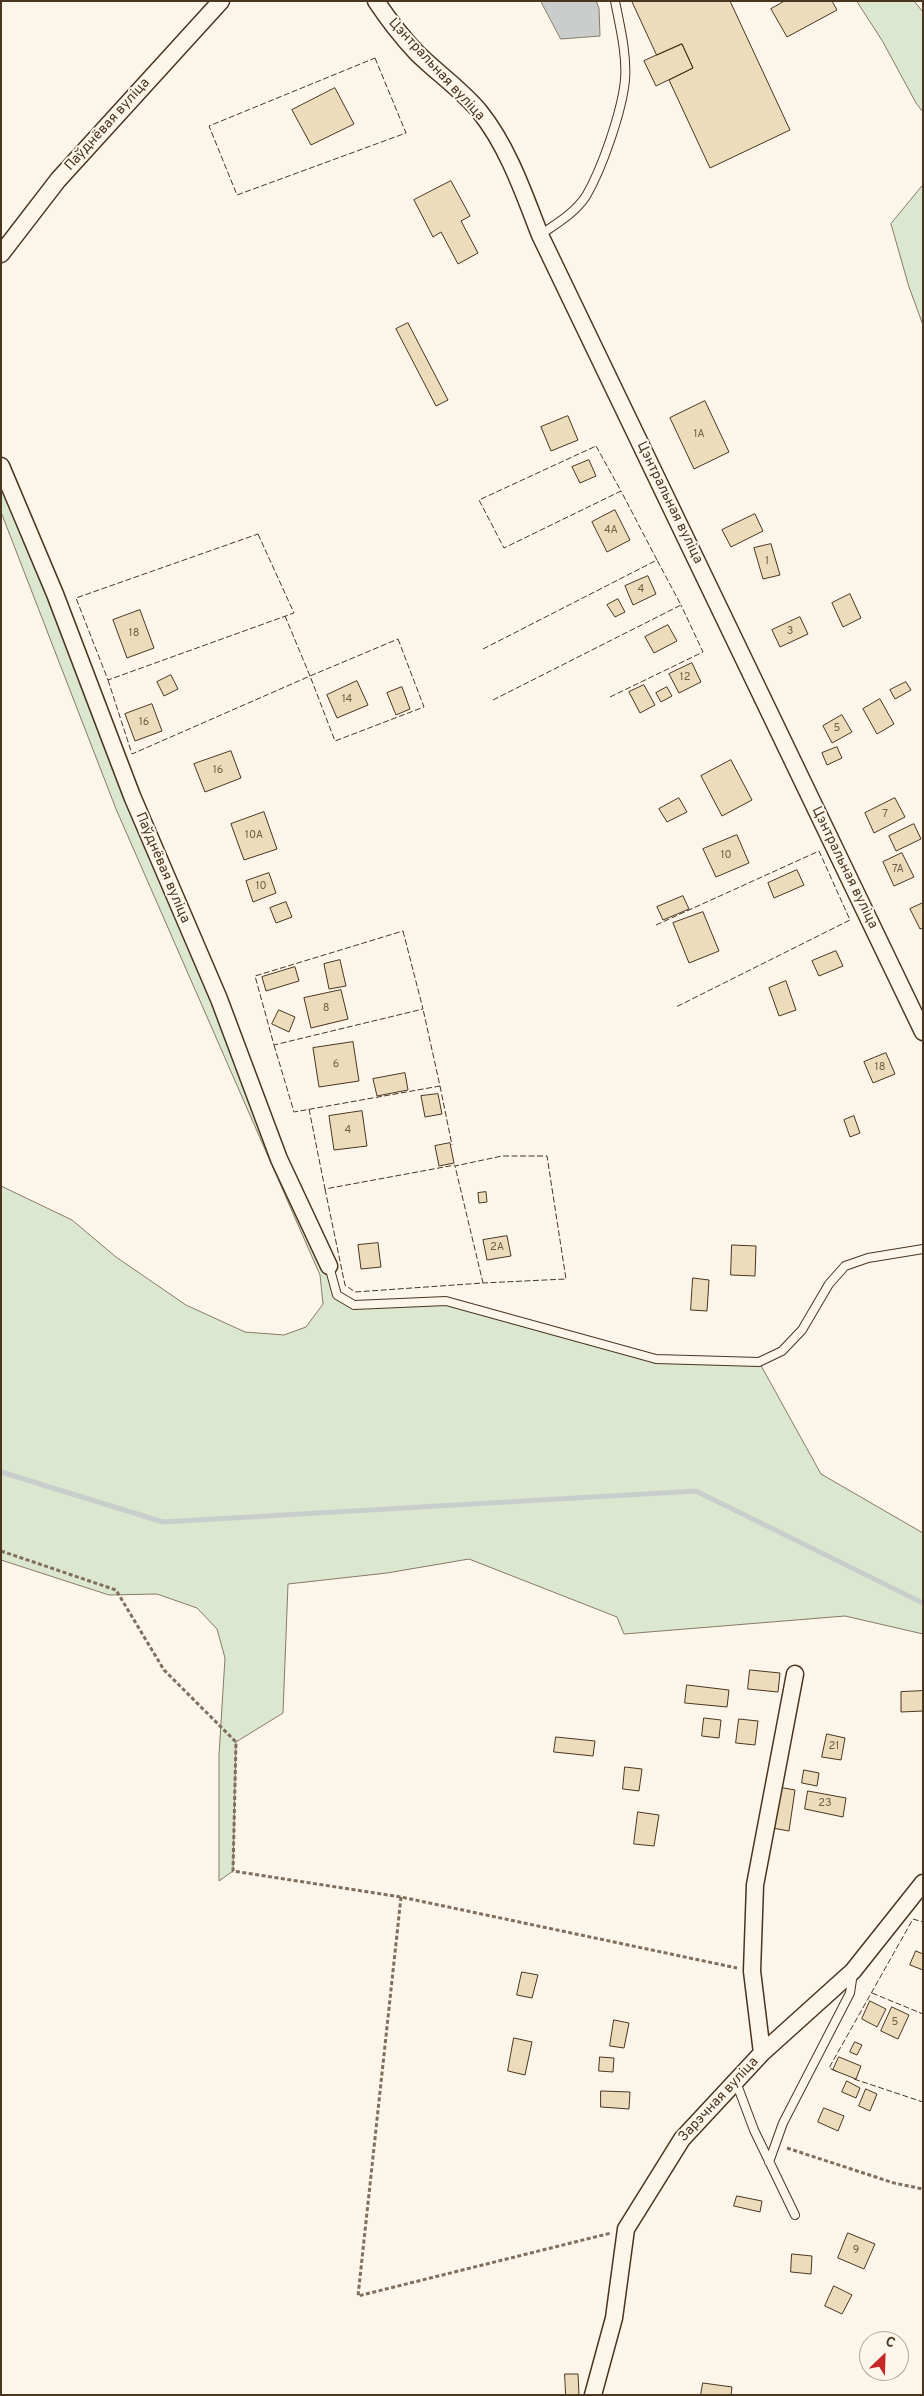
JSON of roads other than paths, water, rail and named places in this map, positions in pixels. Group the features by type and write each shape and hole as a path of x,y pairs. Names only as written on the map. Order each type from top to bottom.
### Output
{"street":[{"name":"Паўднёвая вуліца","path":"1,254 58,180 221,1"},
{"name":"Цэнтральная вуліца","path":"376,1 393,26 417,53 454,85 481,114 504,152 540,235 923,1032"},
{"name":"Паўднёвая вуліца","path":"1,466 55,594 132,796 218,999 279,1158 329,1266"},
{"path":"762,2053 752,1971 755,1885 795,1674"},
{"name":"Зарэчная вуліца","path":"593,2395 614,2318 626,2229 682,2138 762,2053 853,1971 923,1883"}],"lane":[{"path":"540,235 570,214 586,196 611,140 624,80 623,41 615,1"},
{"path":"329,1266 337,1295 354,1305 446,1301 656,1358 759,1362 782,1352 802,1330 829,1284 845,1266 868,1258 923,1249"},
{"path":"769,2162 783,2123 850,1993 853,1971"},
{"path":"735,2082 754,2130 795,2215"}],"waterway":[{"path":"1,1472 163,1522 696,1491 923,1603"}]}
